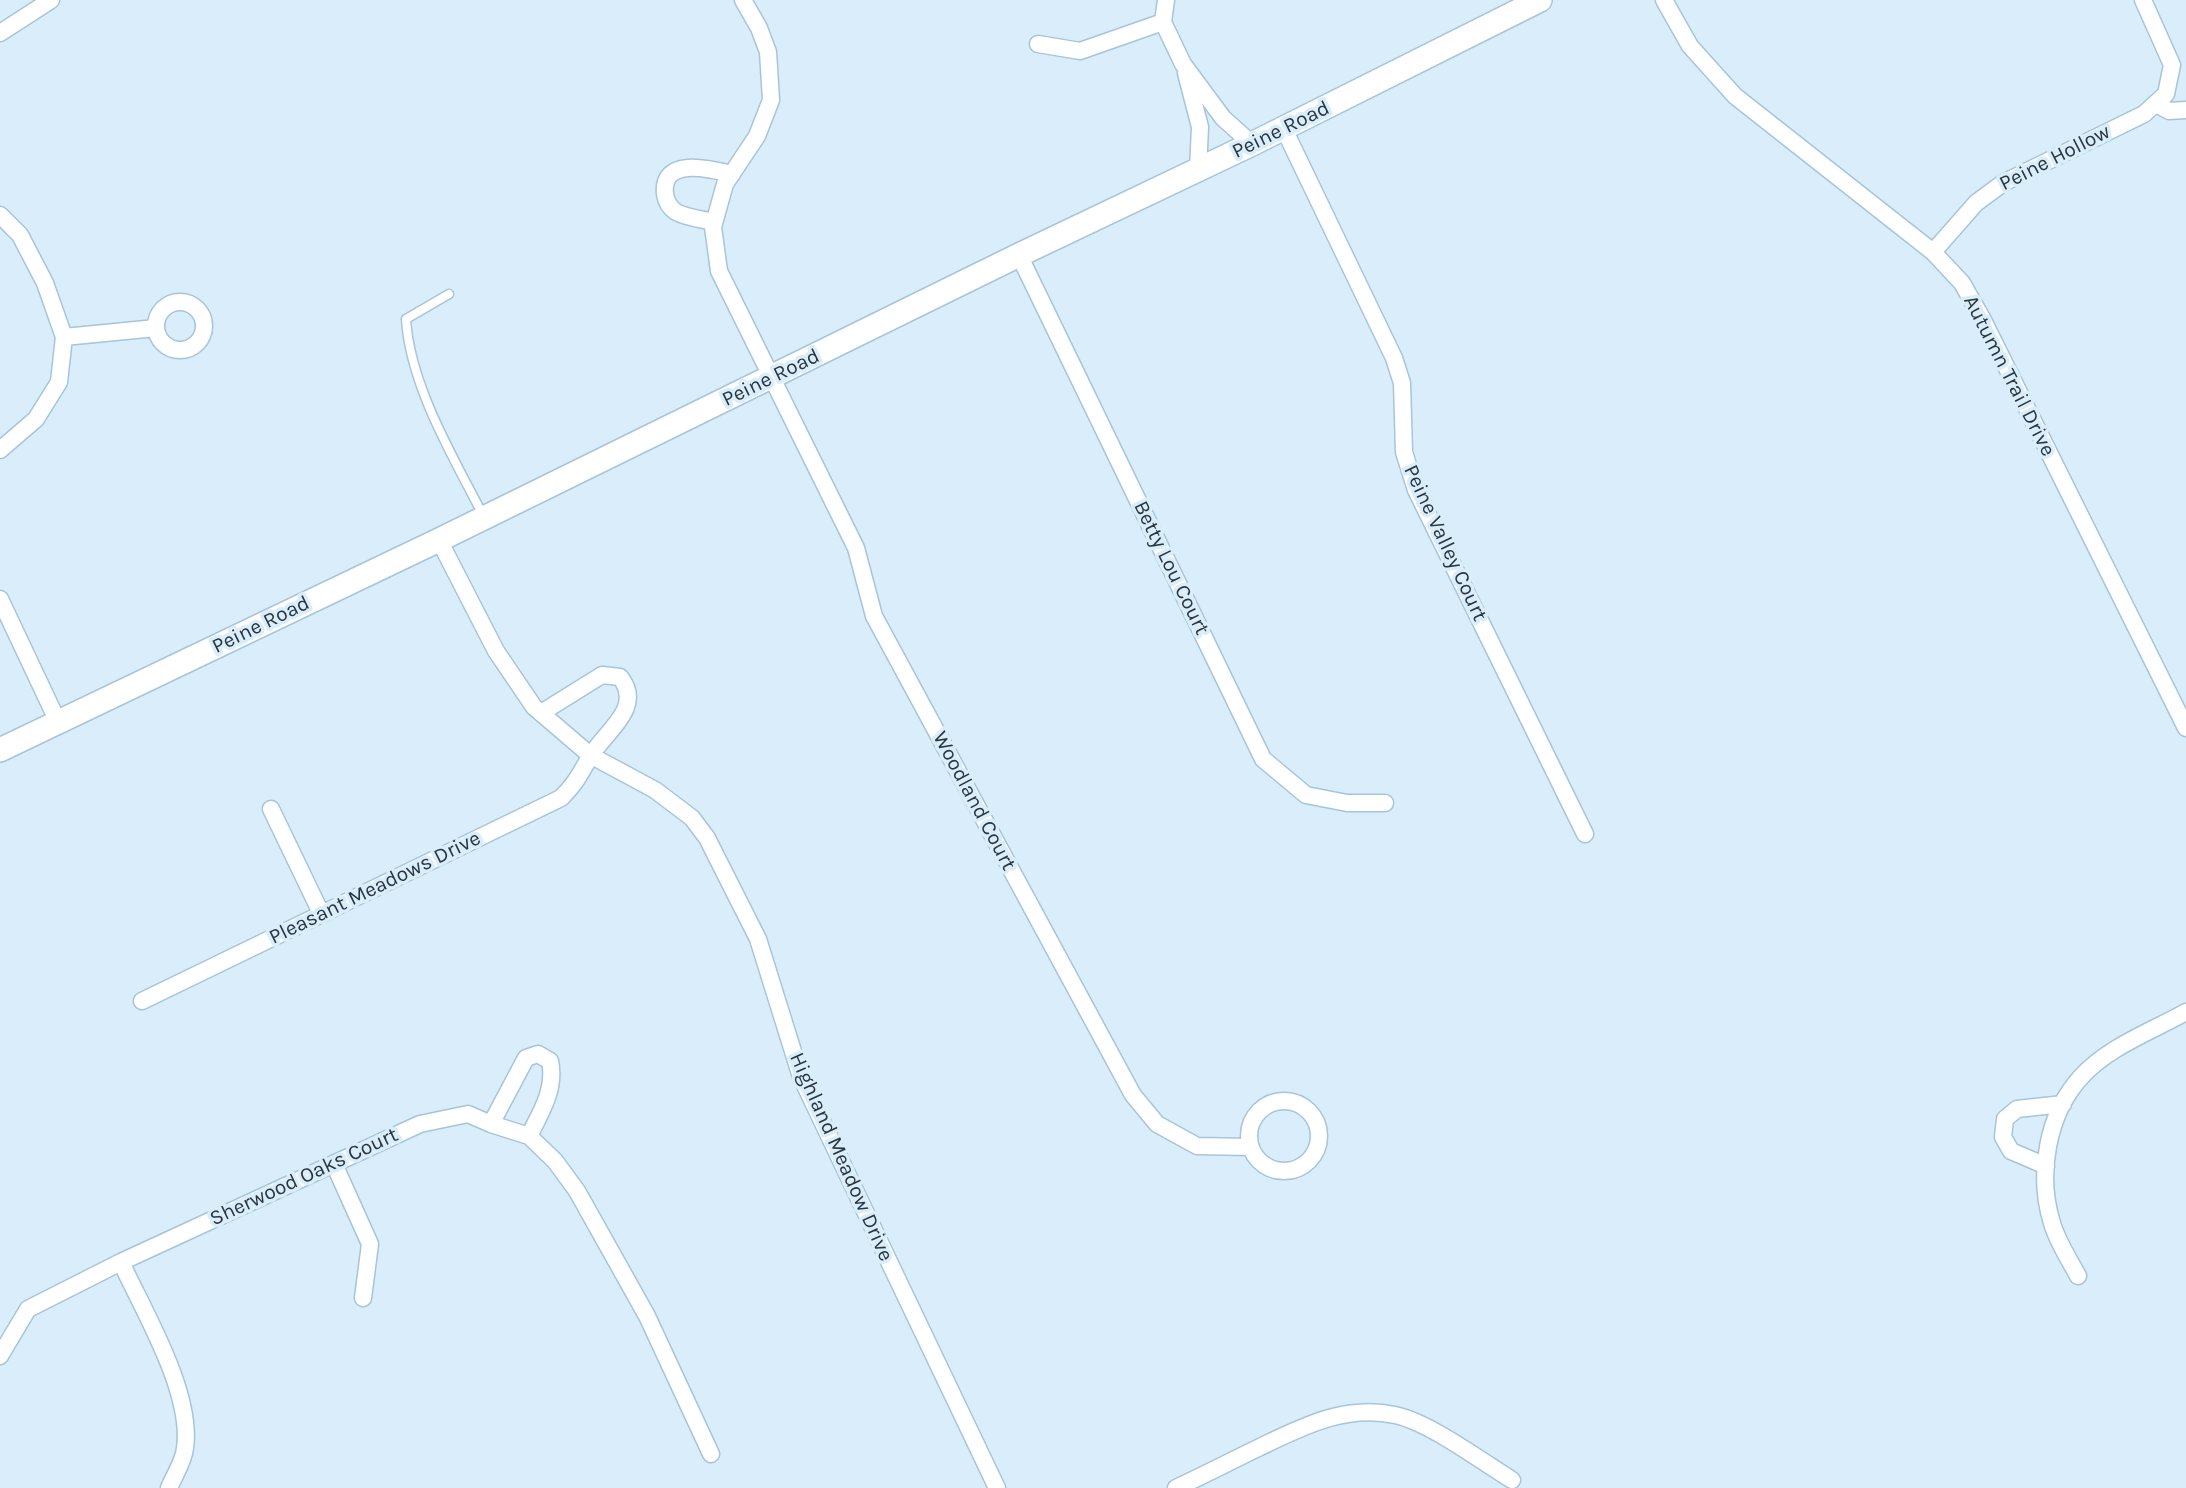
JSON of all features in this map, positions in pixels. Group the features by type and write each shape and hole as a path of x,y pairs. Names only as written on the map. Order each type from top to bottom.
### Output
{"street":[{"path":"0,33 51,0"},
{"name":"Woodland Court","path":"743,0 760,28 768,52 771,100 757,136 725,184 713,227 719,271 770,379 856,548 874,616 1133,1095 1157,1124 1197,1146 1251,1147"},
{"path":"1166,0 1163,22 1184,64 1223,118 1252,145"},
{"name":"Peine Road","path":"0,750 485,518 1019,255 1252,145 1541,0"},
{"name":"Autumn Trail Drive","path":"1664,0 1690,46 1735,96 1933,252 1962,283 1983,320 2186,728"},
{"path":"2143,0 2179,66 2166,94 2156,104 2169,111 2186,110"},
{"path":"1038,44 1080,51 1163,22"},
{"path":"1184,64 1200,127 1198,170"},
{"name":"Peine Hollow","path":"1933,252 1987,193 2144,114 2156,104"},
{"name":"Peine Valley Court","path":"1284,129 1394,358 1402,383 1404,452 1416,490 1586,834"},
{"path":"715,222 678,214 670,207 665,196 665,184 670,175 679,169 706,167 732,174"},
{"path":"0,215 20,235 45,283 64,337 59,382 36,419 0,450"},
{"name":"Betty Lou Court","path":"1019,255 1263,759 1306,795 1347,803 1385,803"},
{"path":"64,337 156,328"},
{"name":"Highland Meadow Drive","path":"439,540 496,651 534,707 590,755 655,790 692,818 707,838 758,939 806,1089 997,1488"},
{"path":"0,599 58,722"},
{"path":"541,713 601,675 620,677 626,684 629,695 621,721 590,755"},
{"name":"Pleasant Meadows Drive","path":"142,1001 561,798 578,780 590,755"},
{"path":"271,810 321,913"},
{"path":"2078,1276 2052,1223 2045,1179 2049,1138 2063,1104 2081,1077 2108,1055 2186,1012"},
{"path":"491,1125 526,1058 538,1054 550,1061 553,1074 547,1100 529,1136"},
{"path":"1287,1100 1300,1104 1311,1113 1318,1125 1319,1139 1315,1152 1307,1163 1295,1170 1281,1171 1268,1167 1257,1159 1251,1147 1249,1133 1252,1120 1261,1109 1273,1102 1287,1100"},
{"path":"2046,1166 2011,1151 2003,1137 2005,1119 2017,1109 2063,1104"},
{"name":"Sherwood Oaks Court","path":"0,1356 27,1309 121,1262 420,1124 468,1114 491,1125 529,1136 555,1161 577,1191 647,1316 711,1454"},
{"path":"334,1164 370,1244 363,1298"},
{"path":"121,1262 175,1376 183,1409 186,1449 169,1488"},
{"path":"1176,1488 1310,1423 1345,1413 1370,1412 1396,1415 1421,1424 1512,1480"}],"lane":[{"path":"449,294 405,320 407,345 429,404 485,518"}]}
